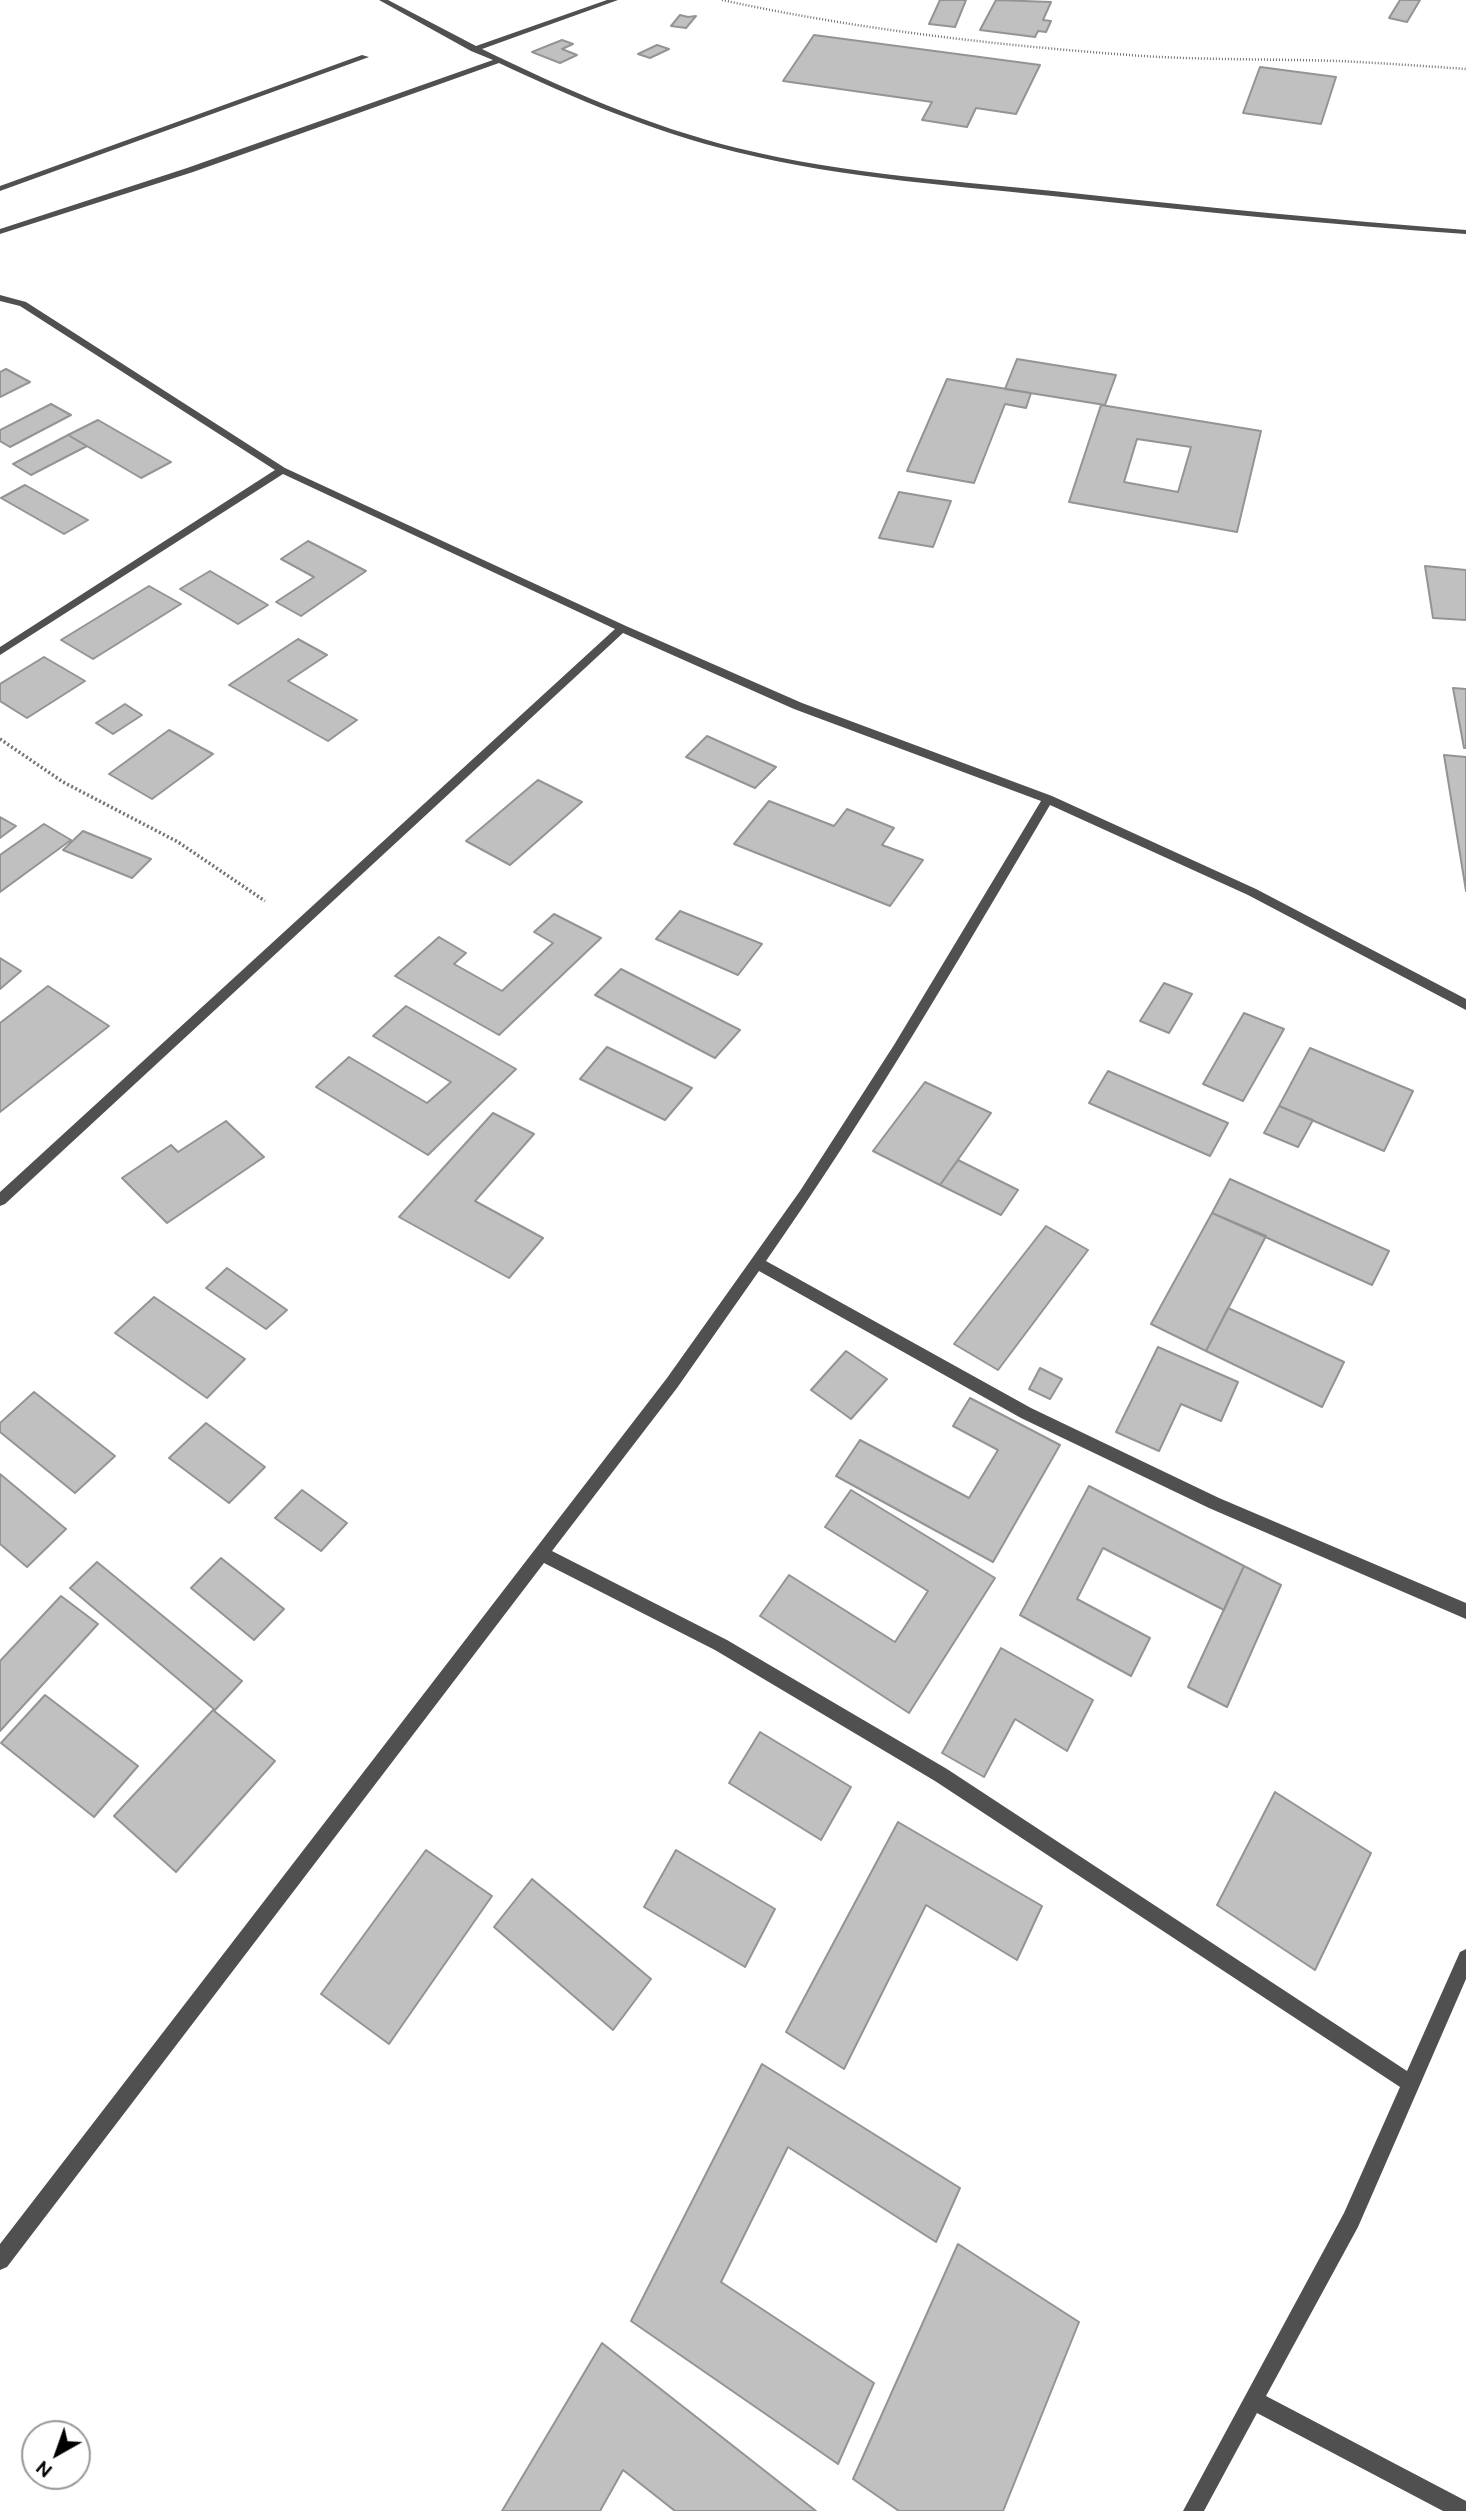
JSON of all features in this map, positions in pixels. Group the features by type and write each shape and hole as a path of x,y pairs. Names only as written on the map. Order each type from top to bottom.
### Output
{"street":[{"path":"383,0 497,61 582,100 698,139 797,161 932,181 1466,232"},
{"path":"474,49 614,0"},
{"path":"0,189 365,57"},
{"path":"0,232 190,170 497,61"},
{"path":"0,298 23,304 282,470 622,628 798,706 1048,799 1252,892 1466,1005"},
{"path":"0,652 282,470"},
{"path":"0,1200 622,628"},
{"path":"0,2260 672,1382 805,1195 899,1048 1048,799"},
{"path":"757,1263 1026,1413 1214,1503 1466,1611"},
{"path":"540,1553 721,1645 941,1775 1411,2084"},
{"path":"1193,2511 1351,2220 1466,1958"},
{"path":"1253,2400 1464,2511"}],"path":[{"path":"722,0 800,18 1088,51 1466,69"},
{"path":"0,739 63,782 178,842 300,925"}],"building":[{"path":"940,0 966,0 955,27 929,24"},
{"path":"996,0 1051,2 1043,20 1051,21 1046,32 1038,31 1035,37 980,30"},
{"path":"1400,0 1420,0 1407,22 1389,18"},
{"path":"680,15 696,16 686,28 671,26"},
{"path":"814,35 1040,65 1016,114 976,108 967,127 922,120 932,102 783,81"},
{"path":"562,40 573,44 562,49 577,55 560,63 532,52"},
{"path":"657,45 669,49 650,58 638,54"},
{"path":"1260,67 1336,77 1321,124 1243,113"},
{"path":"1017,359 1116,375 1105,405 1005,389"},
{"path":"6,369 30,382 0,397 0,372"},
{"path":"947,379 1031,393 1026,408 1005,404 974,483 907,471"},
{"path":"51,404 71,415 10,447 0,441 0,430"},
{"path":"1101,405 1261,431 1237,532 1069,502","holes":["1137,439 1191,447 1178,492 1124,482"]},
{"path":"98,420 171,462 141,478 68,435"},
{"path":"68,435 87,446 31,475 13,464"},
{"path":"25,485 88,520 64,534 1,498"},
{"path":"899,492 951,501 933,547 879,538"},
{"path":"308,541 366,571 301,616 276,602 314,577 281,559"},
{"path":"1425,566 1466,570 1466,620 1433,618"},
{"path":"210,571 268,605 238,624 180,589"},
{"path":"149,586 181,604 93,659 61,640"},
{"path":"298,639 327,655 288,681 357,720 328,741 229,685"},
{"path":"44,657 85,681 27,718 0,701 0,684"},
{"path":"1453,688 1466,689 1466,748 1464,748"},
{"path":"125,704 142,715 113,734 96,723"},
{"path":"169,730 213,754 152,799 109,774"},
{"path":"707,736 776,767 755,788 686,757"},
{"path":"1444,755 1466,757 1466,891"},
{"path":"538,780 582,802 510,865 466,841"},
{"path":"769,801 834,826 847,809 894,828 882,845 923,860 890,906 734,844"},
{"path":"0,817 16,826 0,838"},
{"path":"44,824 71,840 0,892 0,855"},
{"path":"83,831 151,859 132,878 63,850"},
{"path":"680,911 762,944 738,975 656,939"},
{"path":"554,914 601,938 499,1035 395,976 439,937 466,953 454,964 502,991 553,943 534,932"},
{"path":"0,958 21,971 0,989"},
{"path":"621,969 740,1030 715,1058 595,995"},
{"path":"1164,983 1192,994 1169,1033 1140,1021"},
{"path":"48,986 109,1026 0,1112 0,1023"},
{"path":"406,1006 516,1069 428,1155 316,1087 349,1057 427,1103 451,1082 373,1036"},
{"path":"1244,1013 1284,1029 1243,1101 1203,1084"},
{"path":"607,1047 692,1088 665,1120 580,1079"},
{"path":"1310,1048 1413,1091 1384,1151 1279,1106"},
{"path":"1108,1071 1228,1123 1210,1156 1089,1103"},
{"path":"925,1082 991,1113 940,1185 873,1151"},
{"path":"1279,1106 1313,1120 1298,1147 1264,1133"},
{"path":"493,1113 534,1134 475,1201 543,1238 509,1278 399,1217"},
{"path":"226,1121 264,1157 167,1223 122,1178 171,1145 178,1152"},
{"path":"958,1160 1018,1190 1001,1215 940,1185"},
{"path":"1230,1179 1389,1251 1372,1285 1212,1213"},
{"path":"1212,1213 1266,1236 1206,1351 1151,1324"},
{"path":"1046,1226 1088,1250 998,1370 954,1344"},
{"path":"227,1268 287,1310 266,1329 206,1288"},
{"path":"154,1297 245,1359 207,1398 115,1333"},
{"path":"1228,1308 1344,1362 1322,1407 1206,1351"},
{"path":"1158,1347 1238,1382 1221,1421 1181,1404 1159,1451 1116,1432"},
{"path":"846,1351 887,1379 851,1419 811,1390"},
{"path":"1040,1368 1062,1379 1050,1399 1029,1389"},
{"path":"34,1392 115,1456 75,1493 0,1432 0,1423"},
{"path":"970,1398 1060,1445 993,1562 836,1476 860,1440 969,1498 998,1450 953,1426"},
{"path":"206,1423 265,1467 229,1503 169,1458"},
{"path":"0,1474 66,1529 27,1567 0,1544"},
{"path":"1089,1486 1244,1566 1224,1610 1103,1548 1077,1599 1150,1638 1131,1676 1020,1615"},
{"path":"302,1490 347,1523 321,1551 275,1518"},
{"path":"851,1490 995,1578 909,1713 760,1616 789,1575 895,1642 928,1591 825,1527"},
{"path":"221,1558 284,1609 254,1640 191,1588"},
{"path":"97,1562 242,1681 215,1710 70,1588"},
{"path":"1244,1566 1281,1585 1227,1707 1188,1687"},
{"path":"61,1596 98,1624 0,1731 0,1661"},
{"path":"1001,1648 1093,1700 1067,1751 1015,1719 984,1777 942,1753"},
{"path":"45,1695 138,1766 94,1817 1,1743"},
{"path":"213,1710 275,1761 176,1872 114,1816"},
{"path":"760,1732 851,1787 821,1840 729,1783"},
{"path":"1275,1792 1371,1853 1315,1970 1217,1905"},
{"path":"898,1822 1042,1906 1017,1960 926,1905 844,2069 786,2032"},
{"path":"426,1850 492,1896 389,2044 321,1994"},
{"path":"676,1850 775,1909 745,1967 644,1907"},
{"path":"532,1879 651,1979 613,2030 494,1927"},
{"path":"762,2064 960,2188 936,2242 788,2147 721,2282 874,2383 838,2464 631,2321"},
{"path":"958,2244 1079,2322 1003,2511 899,2511 853,2479"},
{"path":"602,2343 816,2511 675,2511 623,2470 600,2511 502,2511"}]}
